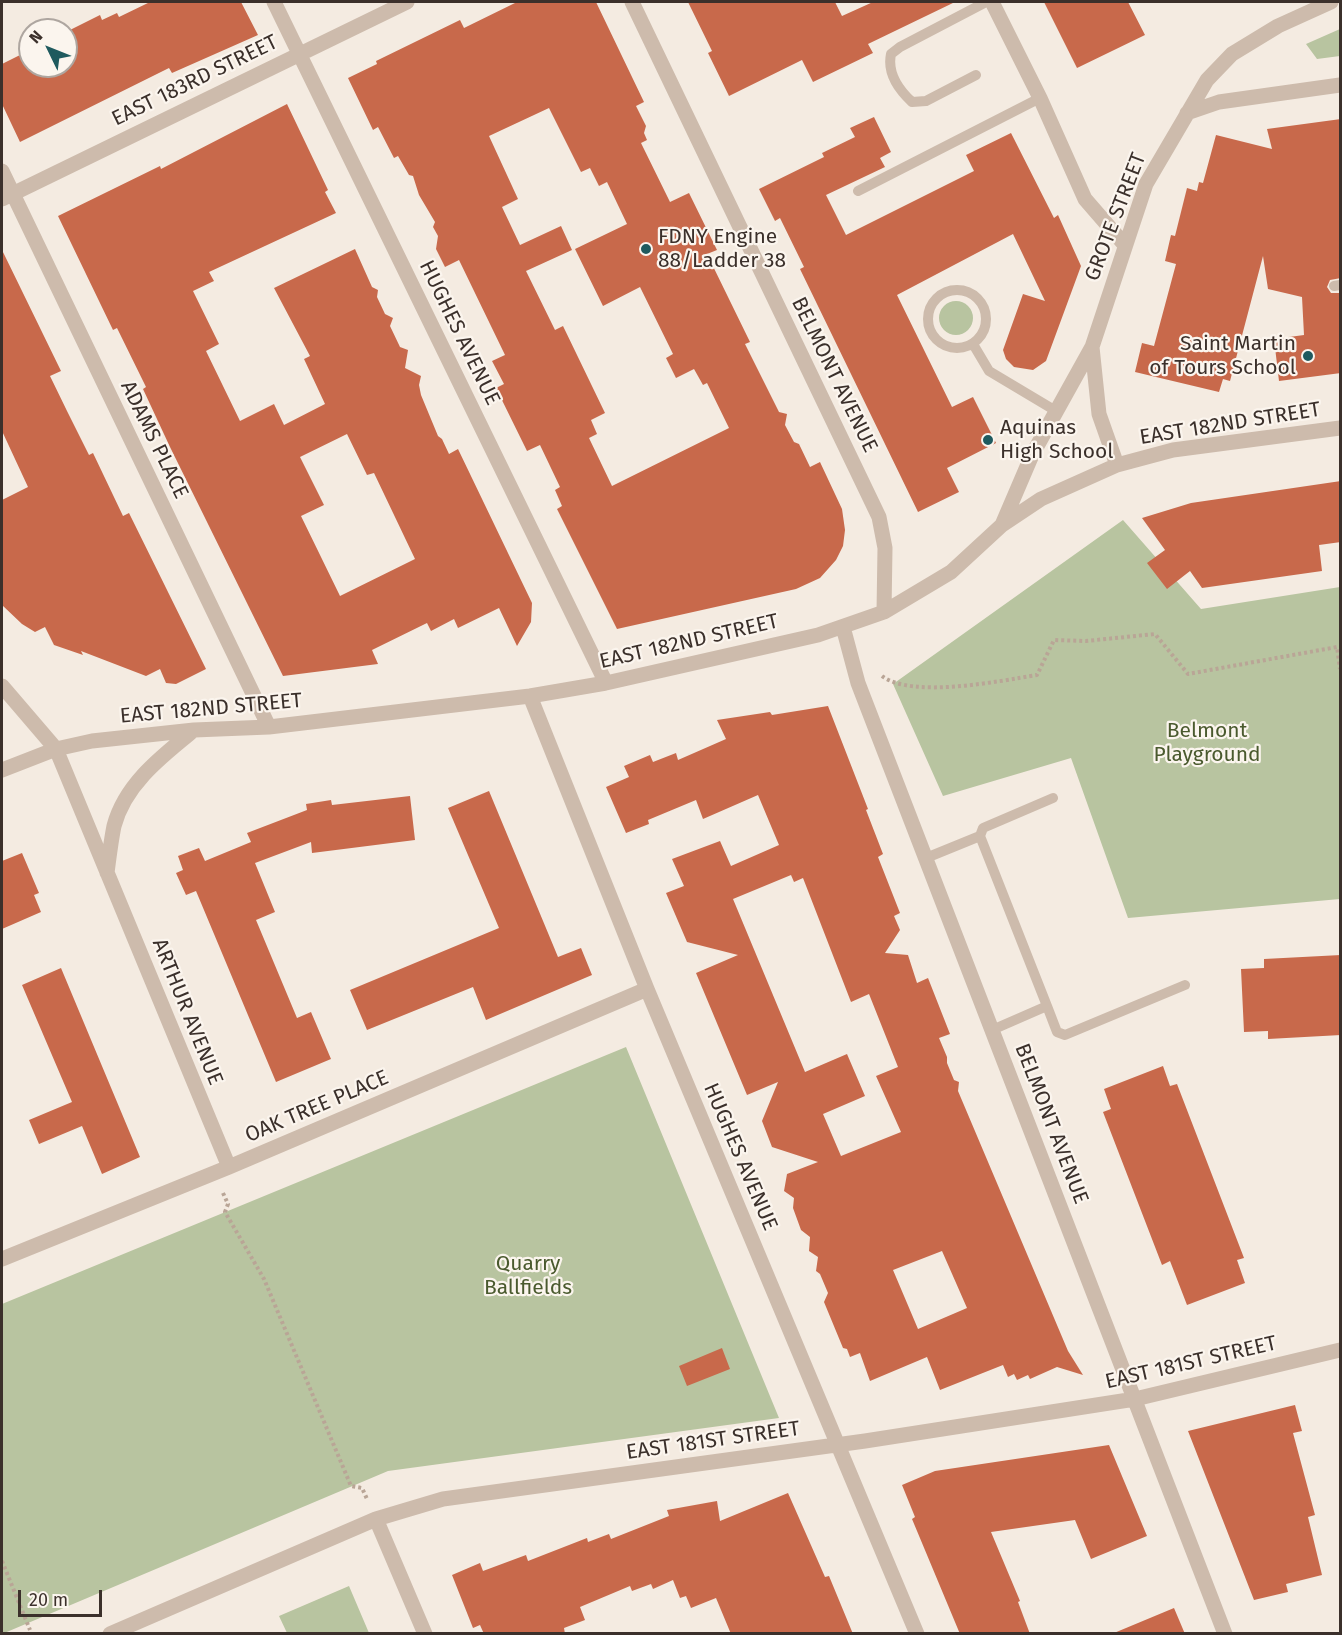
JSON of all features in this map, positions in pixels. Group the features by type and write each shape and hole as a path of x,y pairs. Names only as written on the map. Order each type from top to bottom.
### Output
{"street":[{"name":"HUGHES AVENUE","path":"274,2 606,683"},
{"name":"EAST 183RD STREET","path":"7,196 407,2"},
{"name":"BELMONT AVENUE","path":"632,2 879,517 885,548 884,612"},
{"path":"992,2 1040,98 1085,199 1124,244"},
{"name":"GROTE STREET","path":"1002,525 1030,459 1092,347 1124,244 1146,184 1206,80 1232,54 1278,26 1331,2"},
{"path":"1187,113 1219,102 1341,85"},
{"name":"ADAMS PLACE","path":"2,171 7,196 268,727"},
{"name":"GROTE STREET","path":"1092,347 1099,414 1117,465"},
{"name":"EAST 182ND STREET","path":"2,770 56,749 92,741 194,730 268,727 530,696 606,683 843,627 884,612 951,572 1002,525 1051,494 1117,465 1173,450 1341,428"},
{"name":"BELMONT AVENUE","path":"843,627 858,683 1225,1634"},
{"name":"ARTHUR AVENUE","path":"2,686 56,749 229,1167"},
{"name":"HUGHES AVENUE","path":"530,696 646,989 917,1634"},
{"path":"107,873 115,824 126,799 144,774 194,730"},
{"name":"OAK TREE PLACE","path":"2,1258 213,1174 646,989"},
{"name":"EAST 181ST STREET","path":"110,1634 376,1519 443,1499 839,1444 1135,1399 1341,1350"},
{"path":"376,1519 425,1634"}],"lane":[{"path":"976,75 926,101 912,102 902,93 889,65 891,54 900,47 986,2"},
{"path":"858,191 1040,98"},
{"path":"963,290 974,294 982,302 986,313 986,325 982,335 973,344 951,348 940,343 932,335 928,324 928,313 932,302 941,294 963,290"},
{"path":"973,344 989,371 1056,411"},
{"path":"1053,798 982,828 980,836 1057,1032 1065,1035 1185,985"},
{"path":"926,858 980,836"},
{"path":"992,1030 1047,1006"}],"path":[{"path":"882,676 893,684 957,687 1037,675 1054,640 1086,641 1155,634 1188,674 1337,647 1341,669"},
{"path":"213,1174 228,1204 225,1212 264,1280 351,1486 362,1488 376,1519"},
{"path":"2,1561 30,1630"}],"green space":[{"path":"1340,29 1340,56 1317,59 1306,44"},
{"path":"956,301 968,306 973,318 968,330 956,335 944,330 939,318 944,306"},
{"name":"Belmont Playground","path":"1123,520 1201,609 1340,587 1340,899 1128,918 1071,758 943,796 893,684"},
{"name":"Quarry Ballfields","path":"626,1047 779,1418 388,1471 2,1634 2,1304"},
{"path":"349,1586 369,1633 287,1633 279,1616"}],"building":[{"path":"150,2 241,2 258,35 172,73 169,68 20,142 2,104 2,64 18,56 18,78 78,78 78,26 100,15 102,20 117,13 119,17"},
{"path":"517,2 596,2 644,102 636,106 646,126 644,133 647,140 641,143 670,202 689,193 717,250 707,254 750,342 745,344 779,412 787,414 785,425 794,442 799,444 810,467 820,462 842,509 845,530 843,546 836,560 820,578 796,589 617,629 557,509 562,506 555,490 560,487 540,445 527,451 496,388 504,384 492,361 505,355 459,260 445,267 436,249 438,236 433,227 435,222 419,195 413,176 409,175 398,156 394,158 378,127 373,130 348,78 377,64 376,61 460,20 464,28","holes":["549,108 581,172 590,168 599,186 607,182 627,224 575,249 603,306 640,287 673,354 666,358 676,378 694,369 703,385 707,383 729,428 612,486 589,438 597,434 591,420 605,413 563,326 555,330 526,271 572,250 561,226 520,245 502,207 518,199 489,136"]},
{"path":"688,2 835,2 842,16 873,2 955,2 868,44 873,53 813,82 802,60 729,96 708,53 712,51"},
{"path":"1044,2 1128,2 1145,35 1077,68"},
{"path":"287,104 328,190 325,192 336,213 209,272 214,281 193,291 219,344 206,351 240,421 274,404 284,425 325,404 304,359 310,356 274,288 355,249 372,287 378,290 377,297 385,314 393,318 390,326 400,347 408,350 405,368 421,376 419,385 421,395 438,436 442,439 449,454 458,449 532,603 531,622 517,646 499,608 458,628 454,619 431,631 427,623 372,650 378,664 283,676 170,447 143,389 146,387 117,328 113,330 58,216 160,166 161,169","holes":["347,434 367,475 374,473 415,559 340,596 301,516 324,505 300,457"]},
{"path":"874,117 891,152 880,158 885,167 826,195 846,235 974,171 966,155 1011,133 1054,218 1058,215 1081,266 1046,361 1033,370 1014,367 1006,359 1003,350 1023,294 1045,301 1013,234 897,295 952,407 973,397 996,443 947,468 959,492 918,512 800,269 804,267 780,218 775,221 759,189 824,157 822,153 855,137 850,128"},
{"path":"1341,119 1341,278 1330,280 1327,287 1331,293 1341,293 1341,373 1279,381 1274,339 1304,335 1302,297 1268,289 1263,256 1230,381 1223,379 1219,392 1135,372 1142,343 1154,346 1176,264 1165,261 1171,235 1175,236 1187,188 1197,191 1199,182 1203,183 1216,135 1272,149 1267,129"},
{"path":"2,250 61,371 50,376 67,411 89,455 93,453 123,516 129,513 206,669 176,684 166,683 160,669 146,676 81,651 83,655 54,645 45,627 35,632 22,624 2,605 2,500 28,487 2,431"},
{"path":"1341,481 1341,542 1319,545 1322,571 1202,588 1190,571 1167,589 1147,563 1165,550 1142,518 1191,503"},
{"path":"828,706 868,809 866,810 883,854 878,857 900,913 894,916 900,930 885,953 908,955 917,983 928,978 950,1034 939,1038 947,1057 947,1063 954,1080 959,1082 958,1091 1068,1351 1083,1375 1057,1367 1030,1379 1028,1375 1017,1380 1014,1374 1008,1377 1003,1365 940,1390 927,1357 870,1381 860,1353 850,1357 847,1349 843,1348 824,1302 828,1293 820,1274 816,1271 818,1257 809,1251 810,1237 801,1230 793,1208 794,1198 784,1191 787,1174 818,1162 772,1147 762,1121 778,1082 747,1095 696,973 738,955 687,942 666,893 684,886 672,859 720,841 731,866 779,845 758,795 703,819 696,800 648,820 649,824 626,833 606,787 629,777 624,766 650,755 653,762 676,753 678,760 726,739 717,720 770,712 772,715","holes":["791,875 794,882 803,878 851,1002 869,994 898,1067 876,1076 901,1132 841,1156 823,1114 865,1096 847,1054 805,1072 733,899","942,1251 967,1308 918,1329 893,1270"]},
{"path":"489,791 558,957 581,948 592,975 486,1020 473,987 367,1030 350,990 499,928 448,808"},
{"path":"410,796 415,840 312,853 311,842 255,863 275,912 256,920 297,1018 311,1012 331,1059 276,1082 196,891 186,895 176,873 183,870 178,856 199,848 205,861 251,842 247,833 307,810 306,804 331,800 332,805"},
{"path":"22,853 39,893 34,895 41,912 2,929 2,861"},
{"path":"1341,955 1341,1035 1268,1039 1268,1031 1244,1032 1241,969 1264,968 1264,959"},
{"path":"61,968 140,1157 102,1174 82,1126 39,1144 29,1120 72,1102 22,985"},
{"path":"1163,1066 1170,1086 1177,1084 1244,1258 1237,1260 1245,1283 1187,1305 1170,1261 1162,1265 1103,1112 1111,1109 1104,1089"},
{"path":"722,1348 730,1369 687,1386 679,1366"},
{"path":"1295,1405 1302,1431 1293,1433 1315,1515 1308,1517 1322,1575 1286,1584 1288,1592 1254,1600 1188,1431"},
{"path":"1109,1445 1147,1536 1091,1559 1075,1520 991,1532 1020,1601 1018,1602 1030,1634 960,1634 912,1519 915,1517 902,1485 935,1471"},
{"path":"788,1493 825,1577 829,1576 853,1634 731,1634 716,1598 691,1608 686,1596 680,1598 673,1580 653,1589 651,1584 632,1591 630,1586 580,1607 585,1620 564,1628 565,1634 484,1634 480,1625 473,1628 452,1575 480,1563 483,1571 526,1555 528,1561 587,1538 588,1542 609,1534 611,1539 669,1516 667,1510 717,1501 720,1521"},
{"path":"1174,1608 1185,1634 1114,1634 1114,1633"}],"place":[{"name":"FDNY Engine 88/Ladder 38","path":"646,249"},
{"name":"Saint Martin of Tours School","path":"1308,356"},
{"name":"Aquinas High School","path":"988,440"}]}
